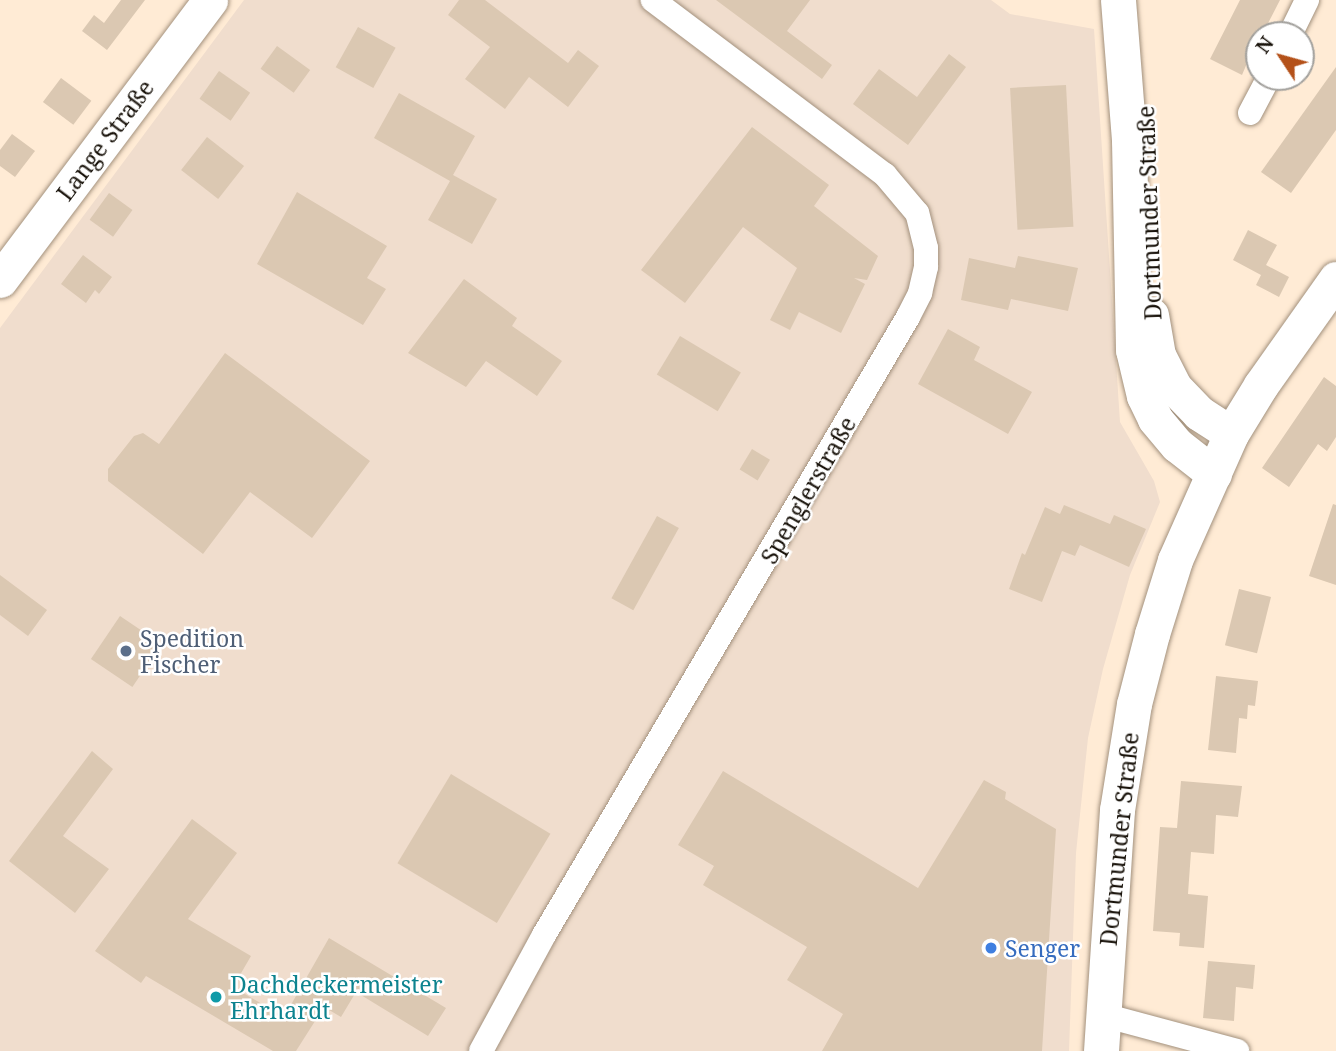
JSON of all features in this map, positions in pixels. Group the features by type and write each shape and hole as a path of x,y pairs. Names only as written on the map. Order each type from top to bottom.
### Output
{"main road":[{"name":"Lange Straße","path":"0,280 210,0"},
{"name":"Dortmunder Straße","path":"1118,0 1129,140 1133,350 1144,396 1156,419 1177,445 1213,474"},
{"name":"Dortmunder Straße","path":"1101,1051 1117,810 1134,704 1175,560 1231,434 1199,413 1174,387 1158,355 1151,314 1144,94 1136,0"},
{"path":"1231,434 1261,385 1336,279"}],"street":[{"name":"Spenglerstraße","path":"481,1051 544,935 908,317 920,293 926,267 926,248 917,213 885,175 653,0"},
{"path":"1297,21 1307,0"},
{"path":"1250,113 1262,91"},
{"path":"1103,1014 1237,1051"}],"shaded area":[{"path":"244,0 991,0 1010,14 1094,29 1120,422 1154,481 1160,502 1130,575 1103,669 1088,738 1076,853 1069,1051 0,1051 0,328"}],"building":[{"path":"121,0 145,0 107,50 82,31 94,15 104,23"},
{"path":"459,0 485,0 568,63 578,50 599,66 568,107 529,77 505,109 465,79 490,47 448,15"},
{"path":"716,0 810,0 787,31 832,65 822,79"},
{"path":"1240,0 1280,0 1269,21 1245,21 1245,68 1242,75 1210,59"},
{"path":"358,27 396,48 373,88 336,67"},
{"path":"277,46 310,70 294,93 261,69"},
{"path":"949,54 966,67 908,145 853,104 879,69 917,97"},
{"path":"1336,67 1336,130 1291,193 1261,172"},
{"path":"219,71 250,93 231,121 199,99"},
{"path":"61,78 91,101 73,125 43,102"},
{"path":"1066,85 1073,227 1018,230 1010,88"},
{"path":"399,93 475,136 453,175 497,199 472,244 428,220 450,181 374,138"},
{"path":"752,127 829,185 814,206 878,256 867,280 854,278 865,284 841,333 799,312 790,330 770,320 797,268 743,227 685,303 641,270"},
{"path":"12,134 35,151 15,177 0,166 0,150"},
{"path":"207,137 244,166 218,199 181,170"},
{"path":"297,192 387,246 367,278 386,289 363,325 257,264"},
{"path":"109,193 132,210 113,237 90,220"},
{"path":"1248,230 1277,245 1266,265 1289,277 1279,297 1256,285 1261,275 1233,260"},
{"path":"83,255 112,277 99,294 95,290 86,303 61,284"},
{"path":"1018,256 1078,268 1068,311 1011,299 1008,310 961,300 969,258 1015,268"},
{"path":"464,279 517,318 512,326 562,361 537,396 486,361 466,387 408,353"},
{"path":"948,329 980,347 974,360 1032,392 1008,434 918,384"},
{"path":"680,336 741,373 718,411 657,375"},
{"path":"225,353 370,461 312,538 250,492 203,554 108,481 108,469 134,436 143,433 159,444"},
{"path":"1324,377 1336,386 1336,437 1327,451 1318,444 1289,487 1262,468"},
{"path":"752,449 770,460 758,480 740,470"},
{"path":"1333,504 1336,505 1336,585 1309,576"},
{"path":"1064,505 1110,524 1114,515 1146,529 1129,567 1080,545 1075,556 1062,551 1042,602 1009,589 1022,553 1025,555 1045,507 1060,514"},
{"path":"657,516 679,528 633,610 611,598"},
{"path":"0,575 47,610 28,636 0,615"},
{"path":"1239,589 1271,597 1257,653 1225,645"},
{"name":"Spedition Fischer","path":"120,616 161,644 132,687 91,659"},
{"path":"1216,676 1258,681 1255,706 1248,705 1247,719 1239,718 1236,753 1208,750"},
{"path":"92,751 113,769 63,836 109,869 75,913 9,861"},
{"path":"723,771 918,888 984,780 1006,792 1005,799 1056,829 1042,1051 822,1051 843,1014 787,980 807,947 703,885 714,866 678,845"},
{"path":"451,774 550,834 497,923 397,863"},
{"path":"1181,781 1242,786 1238,817 1216,815 1214,854 1191,852 1188,894 1208,896 1204,948 1179,946 1180,933 1153,931 1160,827 1177,828"},
{"path":"192,819 237,853 188,919 251,956 233,987 284,1017 329,938 446,1008 428,1036 356,992 341,1017 324,1007 296,1051 273,1051 146,976 141,983 95,951"},
{"path":"1208,961 1255,965 1253,989 1236,987 1234,1021 1203,1018"}],"place":[{"name":"Spedition Fischer","path":"126,651"},
{"name":"Senger","path":"991,948"},
{"name":"Dachdeckermeister Ehrhardt","path":"216,997"}]}
